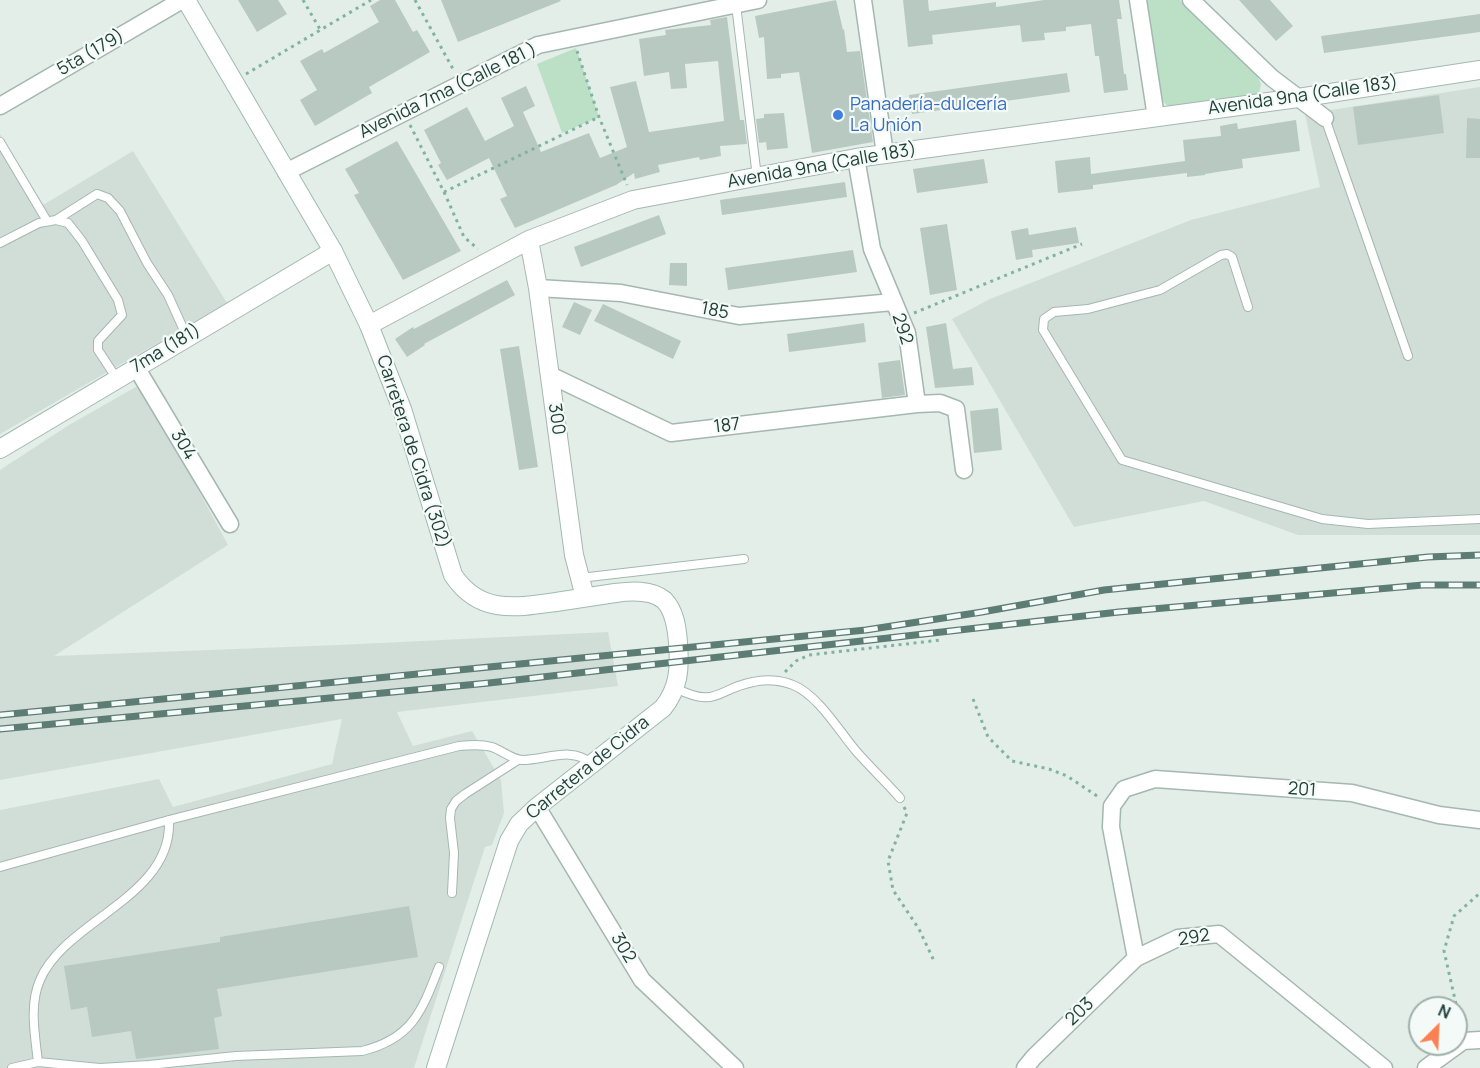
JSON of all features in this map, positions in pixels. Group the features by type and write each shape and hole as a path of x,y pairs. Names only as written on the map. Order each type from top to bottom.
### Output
{"street":[{"name":"Carretera de Cidra (302)","path":"184,0 333,251 369,325 402,408 453,575 461,587 475,598 494,605 520,607 626,592 653,594 663,600 670,609 678,642"},
{"name":"5ta (179)","path":"0,106 184,0"},
{"name":"Avenida 7ma (Calle 181 )","path":"286,172 538,45 758,0"},
{"path":"863,0 885,154"},
{"path":"1138,0 1156,117"},
{"path":"1191,0 1272,78 1325,118"},
{"name":"Avenida 9na (Calle 183)","path":"369,325 529,240 633,200 856,158 1298,98 1480,70"},
{"name":"292","path":"856,158 872,249 907,333 917,404"},
{"name":"300","path":"529,240 538,288 574,555 585,597"},
{"name":"7ma (181)","path":"0,449 333,251"},
{"name":"185","path":"538,288 621,293 739,316 893,302"},
{"name":"304","path":"136,368 230,524"},
{"name":"187","path":"550,375 671,433 917,404"},
{"path":"917,404 940,403 956,410 964,470"},
{"name":"Carretera de Cidra","path":"436,1068 507,847 519,824 591,763 663,708 670,699 679,676 678,642"},
{"name":"201","path":"1112,806 1124,789 1155,779 1352,793 1439,815 1480,820"},
{"path":"1112,806 1111,828 1136,958"},
{"name":"302","path":"537,807 642,980 735,1068"},
{"name":"292","path":"1136,958 1179,938 1220,934 1384,1068"},
{"name":"203","path":"1025,1068 1136,958"},
{"path":"1426,1068 1442,1056"}],"lane":[{"path":"736,5 757,178"},
{"path":"1325,118 1408,356"},
{"path":"0,142 51,221"},
{"path":"51,221 97,194 108,198 120,211 168,295 186,337"},
{"path":"0,243 39,223 51,221 68,223 82,241 118,300 122,315 98,341 98,350 117,379"},
{"path":"1248,307 1232,257 1227,254 1221,255 1160,290 1088,309 1054,312 1044,319 1043,330 1122,460 1322,519 1368,524 1480,519"},
{"path":"580,578 744,559"},
{"path":"675,688 704,698 719,696 751,682 780,681 794,685 806,692 900,798"},
{"path":"0,867 169,820 459,746 475,744 492,747 518,760 537,760 565,754 577,755 591,763"},
{"path":"452,892 454,853 451,809 456,801 465,794 518,760"},
{"path":"38,1062 33,1024 39,982 46,968 58,953 140,886 158,862 166,845 170,832 169,820"},
{"path":"12,1068 38,1062 100,1068 236,1056 362,1051 380,1047 399,1036 414,1022 424,1005 439,967"}],"path":[{"path":"303,0 321,31"},
{"path":"234,81 371,0"},
{"path":"415,0 461,84"},
{"path":"573,38 599,117 633,200"},
{"path":"404,112 464,237 491,260"},
{"path":"444,192 599,117"},
{"path":"901,319 1082,244"},
{"path":"780,681 796,661 809,655 941,640"},
{"path":"973,699 988,737 1012,761 1049,769 1066,776 1112,806"},
{"path":"900,798 907,813 888,861 893,890 919,929 934,961"},
{"path":"1455,996 1444,951 1454,916 1480,893"}],"shaded area":[{"path":"1480,87 1480,535 1298,535 1204,501 1074,527 952,319 990,299 1191,220 1320,187 1305,114"},
{"path":"0,134 43,205 133,151 227,303 0,434"},
{"path":"141,384 228,545 54,656 608,632 618,686 397,712 413,746 472,731 501,780 504,813 492,845 485,847 414,1068 0,1068 0,810 159,779 173,807 332,764 342,719 0,780 0,470 69,425"}],"green space":[{"path":"1147,0 1180,0 1257,75 1261,84 1259,94 1253,98 1170,108 1162,101"},
{"path":"576,48 599,117 562,133 537,64"}],"building":[{"path":"238,0 278,0 287,14 257,32"},
{"path":"380,0 395,0 413,32 417,30 430,52 369,87 372,93 315,126 300,100 317,90 300,61 322,49 324,53 379,22 370,6"},
{"path":"441,0 560,0 561,1 458,42"},
{"path":"836,0 844,29 847,52 860,51 873,142 812,153 799,72 781,74 781,78 767,79 764,37 759,38 755,16"},
{"path":"903,0 928,0 929,11 996,2 996,7 1044,0 1119,0 1122,19 1117,19 1128,90 1104,93 1099,56 1095,56 1091,24 1066,27 1066,31 1044,33 1045,40 1022,42 1020,25 932,35 933,44 908,47"},
{"path":"1239,0 1270,0 1293,26 1276,41"},
{"path":"1480,14 1480,32 1324,53 1321,36"},
{"path":"727,17 740,120 744,120 747,144 720,146 721,156 700,160 699,157 658,165 660,172 635,179 634,173 616,185 515,228 500,199 507,196 489,158 447,180 438,165 441,163 424,130 467,107 485,141 514,126 501,98 526,86 535,106 523,112 541,152 589,133 600,158 627,147 610,87 636,81 649,132 724,121 718,61 685,64 687,88 671,89 669,72 644,76 639,39 666,35 665,30 711,25 710,20"},
{"path":"1067,73 1070,92 912,114 909,95"},
{"path":"1439,95 1444,133 1358,145 1353,107"},
{"path":"784,113 788,148 767,150 766,142 759,143 756,119 764,118 764,114"},
{"path":"1467,118 1480,119 1480,158 1466,158"},
{"path":"1296,120 1300,151 1242,159 1243,168 1205,175 1187,177 1187,173 1093,185 1093,189 1058,193 1055,161 1090,157 1091,174 1185,161 1183,140 1221,136 1220,126 1237,123 1238,129"},
{"path":"397,141 461,251 403,280 354,195 359,193 345,169"},
{"path":"984,159 988,183 917,193 913,169"},
{"path":"845,182 847,197 722,215 720,200"},
{"path":"659,215 666,234 581,267 574,247"},
{"path":"947,224 957,290 930,295 920,228"},
{"path":"1076,227 1079,243 1032,250 1033,257 1016,260 1011,231 1028,228 1029,235"},
{"path":"853,250 857,272 728,290 725,268"},
{"path":"670,263 687,263 687,286 669,285"},
{"path":"507,280 515,295 424,344 407,357 395,339 413,327 414,329"},
{"path":"574,302 592,310 580,335 562,327"},
{"path":"603,304 681,341 673,359 594,321"},
{"path":"864,323 866,342 789,352 787,334"},
{"path":"946,323 953,369 972,367 974,385 935,388 926,327"},
{"path":"519,346 538,467 519,470 500,349"},
{"path":"900,360 905,395 882,398 878,363"},
{"path":"998,408 1002,450 974,453 970,411"},
{"path":"409,906 418,957 217,989 222,1016 214,1018 219,1049 136,1059 131,1031 92,1037 87,1007 71,1010 64,966 220,942 220,937"}],"railway":[{"path":"0,715 866,630 1104,590 1428,557 1480,555"},
{"path":"0,729 489,683 1119,612 1423,585 1480,585"}],"place":[{"name":"Panadería-dulcería La Unión","path":"838,115"}]}
